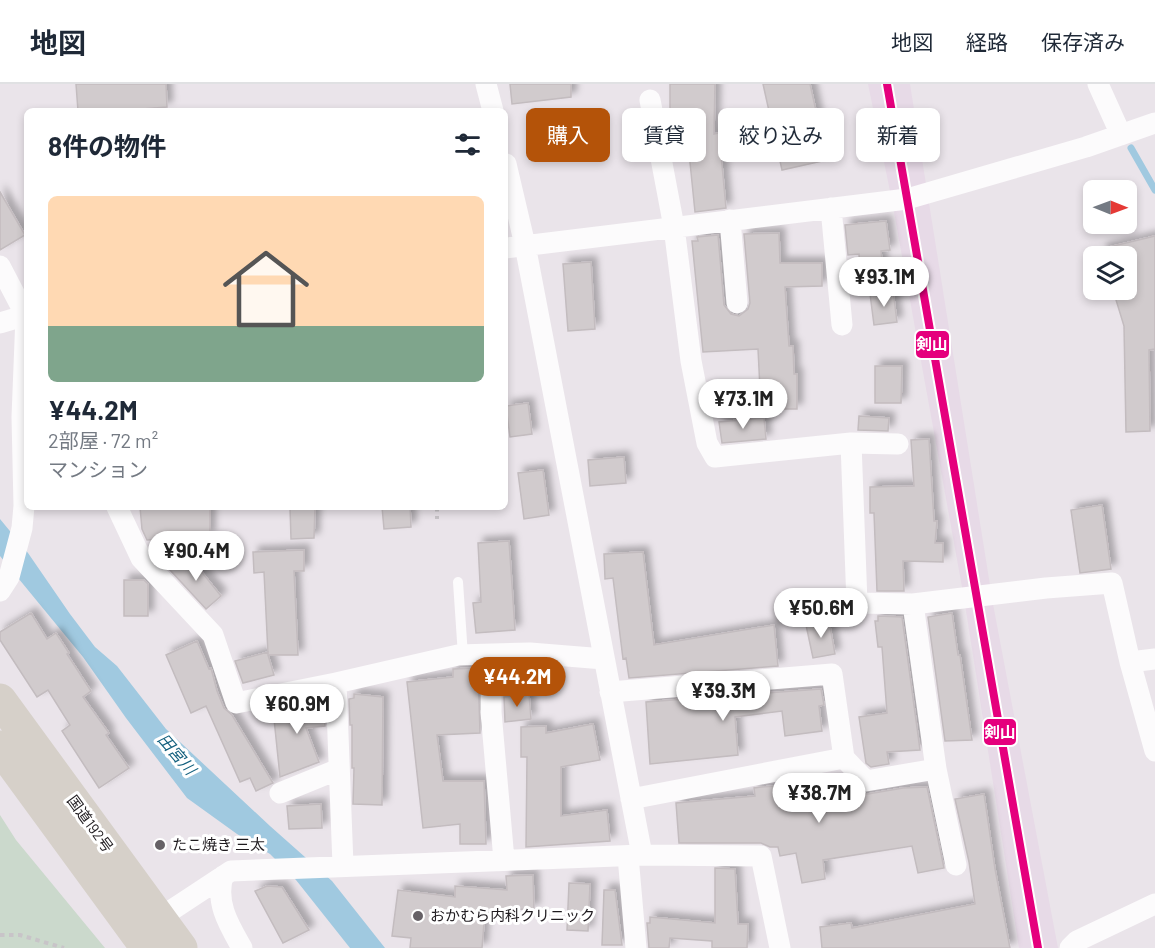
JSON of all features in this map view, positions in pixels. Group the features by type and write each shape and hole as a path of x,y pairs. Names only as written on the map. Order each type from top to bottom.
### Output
{"highway":[{"name":"国道192号","path":"0,700 148,933"},
{"name":"国道192号","path":"0,747 148,933 181,948"}],"street":[{"path":"486,84 491,108"},
{"path":"1098,84 1121,135"},
{"path":"650,100 674,227 691,361 707,443 715,457 851,443 898,444"},
{"path":"515,247 907,199 1086,147 1155,123"},
{"path":"508,182 515,247 604,659 631,799 635,856 636,948"},
{"path":"831,208 842,325"},
{"path":"730,220 736,303"},
{"path":"0,266 24,310"},
{"path":"0,323 24,317"},
{"path":"851,443 857,603 913,604 1046,588 1112,583 1130,662 1155,751"},
{"path":"4,584 20,539 24,506"},
{"path":"118,510 141,558 213,635 236,703 463,656 530,653 604,659"},
{"path":"913,604 936,769 956,865"},
{"path":"491,655 491,712 504,860"},
{"path":"1130,662 1155,659"},
{"path":"610,692 832,674 844,758 866,781 936,769"},
{"path":"334,866 339,769 336,683"},
{"path":"631,799 844,758"},
{"path":"280,793 339,769"},
{"path":"148,933 231,871 635,856 761,856 780,948"},
{"path":"223,876 221,899 225,917 242,948"},
{"path":"1070,948 1077,941 1155,904"}],"lane":[{"path":"458,582 463,656"}],"path":[{"path":"436,510 437,519"},
{"path":"0,935 20,935 64,948"}],"shaded area":[{"path":"868,84 910,84 914,108 873,108"},
{"path":"884,162 922,162 993,604 1058,948 1019,948 964,598"}],"green space":[{"path":"0,815 16,840 105,948 0,948"}],"water":[{"name":"田宮川","path":"0,519 28,553 95,647 117,666 166,729 332,881 385,948 350,948 296,880 270,854 237,834 187,798 83,657 0,556"}],"building":[{"path":"76,84 166,84 167,107 78,108"},
{"path":"510,84 571,84 571,97 512,104"},
{"path":"670,84 715,84 714,134 718,133 718,162 722,162 726,208 695,212 690,162 706,162 706,108 670,108"},
{"path":"763,84 810,84 815,108 768,108"},
{"path":"780,162 818,162 782,170"},
{"path":"0,192 24,236 0,250"},
{"path":"886,221 890,250 881,251 884,286 861,287 859,254 848,255 845,225"},
{"path":"779,233 780,263 822,263 822,286 785,287 789,346 793,346 794,374 797,374 797,409 761,409 758,349 703,352 692,241 698,241 697,237 718,235 724,305 731,314 739,316 748,309 750,303 744,234"},
{"path":"1155,236 1155,349 1149,350 1150,431 1126,432 1124,326 1116,300 1137,300 1137,246 1113,246"},
{"path":"591,262 595,329 568,331 563,264"},
{"path":"893,291 897,322 874,325 870,294"},
{"path":"875,366 902,366 901,403 875,403"},
{"path":"528,403 532,434 510,437 508,406"},
{"path":"859,416 889,418 888,431 858,430"},
{"path":"764,418 766,439 722,443 719,422"},
{"path":"929,439 934,521 937,521 935,543 943,543 943,562 903,561 904,591 877,591 874,513 870,513 870,487 914,486 911,440"},
{"path":"624,457 626,483 590,486 588,460"},
{"path":"543,470 549,515 524,519 518,473"},
{"path":"1102,505 1111,569 1080,573 1071,510"},
{"path":"140,510 210,510 210,536 147,540 142,529"},
{"path":"290,510 315,510 314,538 291,539"},
{"path":"382,510 410,510 411,527 384,529"},
{"path":"509,541 515,630 476,633 473,603 481,602 478,543"},
{"path":"304,550 304,571 294,571 298,655 268,655 274,675 243,683 235,661 268,652 264,572 254,573 253,552"},
{"path":"643,552 654,645 774,625 778,666 629,678 626,658 623,659 613,578 605,579 604,554"},
{"path":"188,555 221,596 206,609 170,570"},
{"path":"124,580 144,580 148,584 148,616 124,616"},
{"path":"31,613 47,639 56,633 69,653 67,654 91,691 83,697 109,733 106,735 129,768 99,788 62,731 70,725 48,690 37,697 0,640 0,632"},
{"path":"952,613 972,740 945,741 928,617"},
{"path":"878,616 902,617 920,750 887,752 889,764 871,767 866,763 859,717 887,713 882,647 878,647 875,621 878,621"},
{"path":"829,621 835,654 813,658 806,625"},
{"path":"197,641 209,669 211,668 224,708 232,715 273,783 256,791 250,778 240,782 206,706 191,713 166,655"},
{"path":"478,668 480,733 437,735 443,781 484,781 486,844 460,844 460,824 423,828 407,682 453,677 453,669"},
{"path":"821,689 824,705 819,706 822,731 785,736 782,711 735,717 738,755 650,764 646,702"},
{"path":"354,694 383,697 382,805 353,804 354,768 352,768 352,725 350,725 349,699 354,698"},
{"path":"529,694 531,719 505,722 504,697"},
{"path":"324,700 325,726 306,728 319,762 280,777 273,709"},
{"path":"593,724 600,760 561,767 561,816 607,810 610,841 526,847 527,757 521,757 521,727 546,726 546,733"},
{"path":"829,782 850,782 862,793 868,794 903,788 927,787 944,868 918,873 912,846 823,860 825,879 802,883 796,853 780,856 778,847 770,847 761,843 679,843 676,803 755,796 754,788 761,787 778,786 779,790 829,787"},
{"path":"984,794 1010,948 822,948 820,927 851,923 852,928 975,904 969,862 955,799"},
{"path":"321,804 322,828 289,829 287,806"},
{"path":"715,868 735,869 738,924 748,924 747,948 712,948 712,941 670,938 669,948 649,948 647,923 650,923 650,917 715,923"},
{"path":"533,875 534,909 485,910 482,948 410,948 411,938 392,936 398,890 455,897 455,886 507,890 506,876"},
{"path":"569,883 590,884 588,931 567,930"},
{"path":"267,886 282,887 309,930 283,943 255,891"},
{"path":"604,890 615,890 622,945 602,945"}],"waterway":[{"path":"1131,148 1155,190"}],"transit line":[{"name":"剣山","path":"887,84 1038,948"}],"place":[{"name":"たこ焼き 三太","path":"160,845"},
{"name":"おかむら内科クリニック","path":"418,916"}]}
